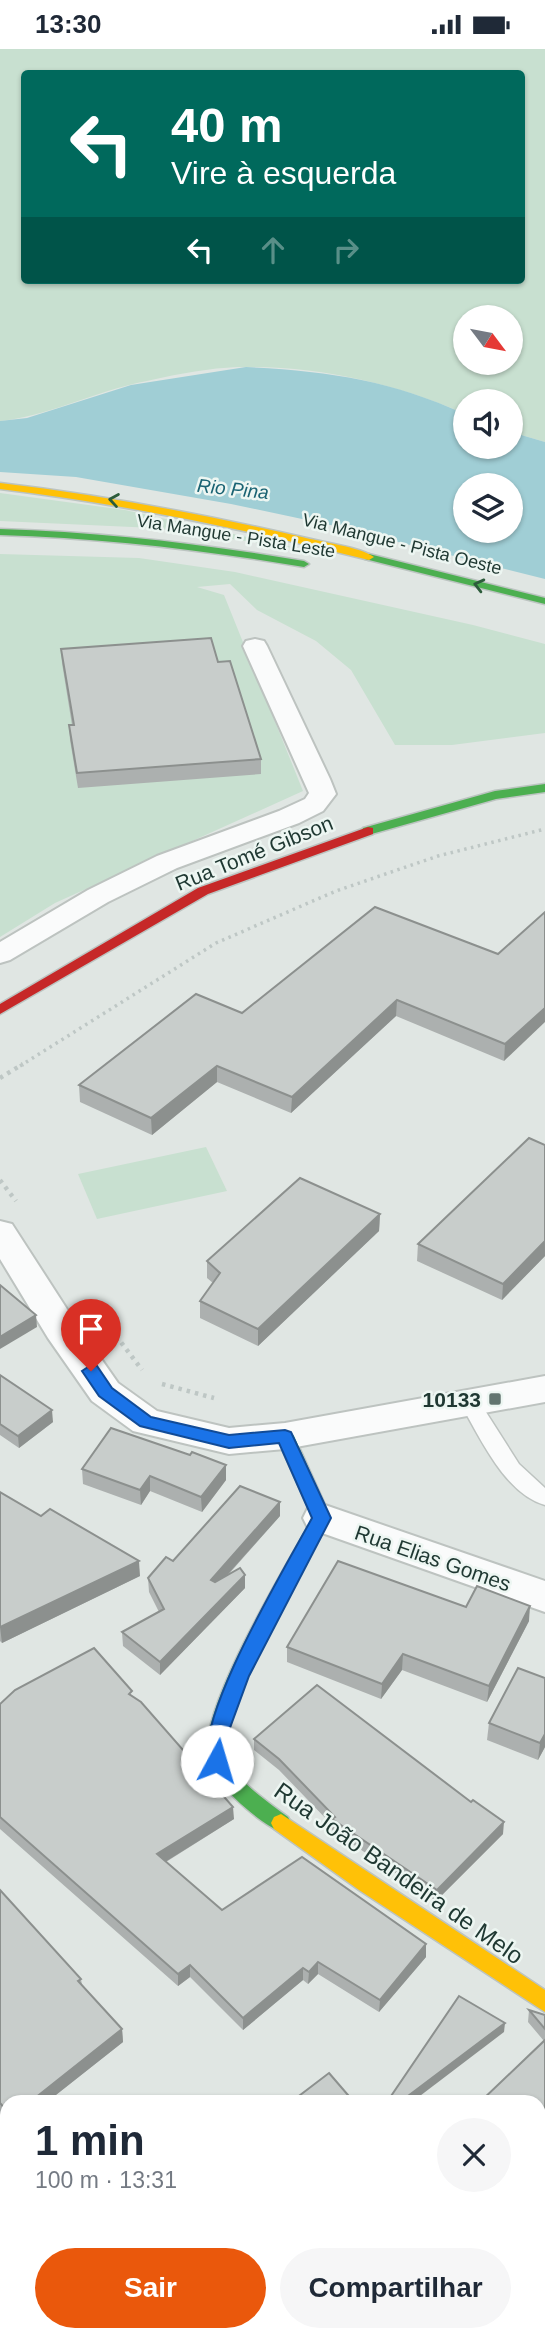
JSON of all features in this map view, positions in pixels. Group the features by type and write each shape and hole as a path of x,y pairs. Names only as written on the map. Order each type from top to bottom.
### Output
{"street":[{"name":"Via Mangue - Pista Oeste","path":"0,486 79,494 231,522 545,601"},
{"name":"Via Mangue - Pista Leste","path":"0,532 90,535 177,543 316,566"},
{"path":"0,954 98,896 167,862 289,817 314,805 323,793 255,646"},
{"name":"Rua Tomé Gibson","path":"0,1010 203,891 369,831 495,795 545,788"},
{"path":"8,1217 61,1329 106,1392 146,1422 229,1441 285,1436 545,1389"},
{"path":"285,1436 322,1518"},
{"name":"Rua Elias Gomes","path":"322,1518 545,1597"},
{"name":"Rua João Bandeira de Melo","path":"322,1518 239,1675 217,1736 217,1761 229,1778 284,1826 545,2002"}],"lane":[{"path":"470,1403 505,1458 532,1492 545,1498"}],"path":[{"path":"0,1078 216,943 335,891 438,856 545,829"},
{"path":"0,1180 8,1217"},
{"path":"109,1325 150,1381 226,1401"}],"green space":[{"path":"0,49 545,49 545,442 523,436 523,389 453,389 453,409 359,379 277,368 221,368 176,375 133,384 34,415 0,421"},
{"path":"0,493 125,510 301,549 154,528 0,521"},
{"path":"0,554 139,558 235,572 473,625 545,644 545,733 452,745 395,745 351,670 316,641 257,610 230,584 197,587 224,595 303,791 55,903 0,937"},
{"path":"206,1147 227,1191 97,1219 78,1174"}],"water":[{"name":"Rio Pina","path":"246,367 304,371 358,379 411,393 453,409 453,459 523,459 523,436 545,442 545,579 335,526 231,504 76,477 0,472 0,421 27,418 131,385"}],"building":[{"path":"211,638 218,662 230,661 261,759 77,773 69,725 74,725 61,649"},
{"path":"375,907 498,954 545,912 545,1008 505,1044 397,1000 292,1097 217,1066 151,1118 79,1085 196,994 242,1013"},
{"path":"529,1138 545,1145 545,1241 503,1284 418,1244"},
{"path":"300,1178 380,1214 258,1329 200,1301 220,1273 207,1261"},
{"path":"0,1285 36,1315 0,1337"},
{"path":"0,1375 52,1410 18,1436 0,1424"},
{"path":"111,1428 226,1465 201,1497 150,1476 140,1490 82,1469"},
{"path":"240,1486 280,1502 211,1580 215,1582 240,1568 245,1575 160,1662 122,1632 164,1609 148,1578 166,1557 173,1561"},
{"path":"0,1492 41,1516 50,1509 139,1561 0,1627"},
{"path":"338,1561 466,1607 477,1586 530,1606 489,1686 403,1654 382,1684 287,1647"},
{"path":"94,1648 132,1691 129,1694 141,1702 233,1807 157,1854 222,1910 302,1857 426,1944 380,2000 318,1962 309,1972 303,1968 243,2018 190,1965 178,1974 0,1817 0,1704 15,1690"},
{"path":"518,1668 545,1678 545,1734 540,1743 489,1723"},
{"path":"317,1685 471,1802 473,1800 504,1822 437,1890 332,1819 335,1817 279,1759 254,1739"},
{"path":"0,1890 81,1979 78,1981 122,2029 39,2095 0,2095"},
{"path":"459,1996 505,2023 409,2095 392,2095"},
{"path":"529,2010 545,2015 545,2029"},
{"path":"545,2040 545,2095 487,2095"},
{"path":"329,2073 348,2095 300,2095"}],"traffic: fast":[{"path":"0,532 153,542 304,564"},
{"path":"369,557 545,601"},
{"path":"368,831 495,795 545,788"},
{"path":"281,1823 235,1785 217,1759 218,1738 240,1675 322,1518 285,1436"}],"traffic: slow":[{"path":"0,486 94,498 186,515 369,557"},
{"path":"281,1823 366,1884 545,2002"}],"traffic: jam":[{"path":"0,1010 203,891 368,831"}],"place":[{"name":"10133","path":"495,1399"}],"route":[{"path":"91,1371 106,1392 146,1422 229,1441 285,1436 322,1518 239,1675 217,1736 217,1761"}]}
